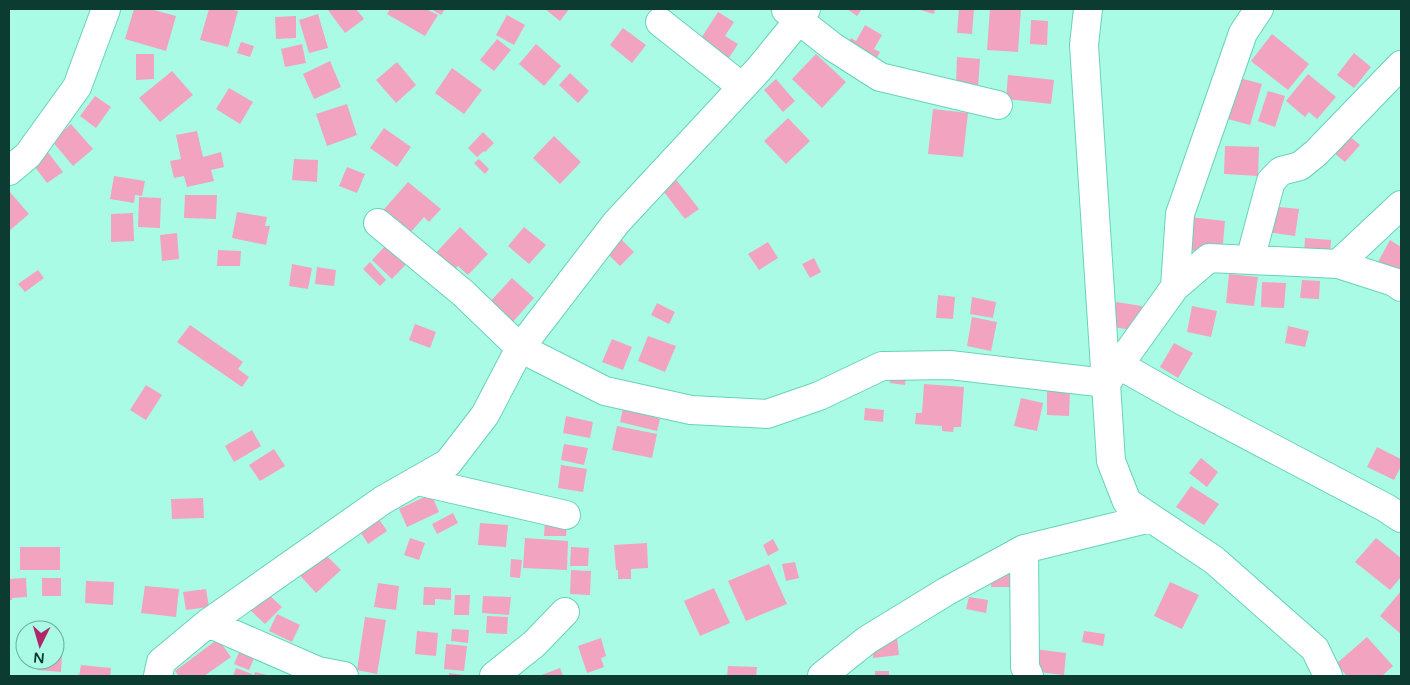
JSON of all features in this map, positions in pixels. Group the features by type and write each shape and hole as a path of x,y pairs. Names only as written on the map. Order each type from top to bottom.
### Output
{"street":[{"path":"9,171 28,155 77,87 106,9"},
{"path":"1088,9 1084,46 1112,374 1111,461 1127,502 1214,560 1315,649 1328,676"},
{"path":"1174,287 1180,214 1243,32 1259,9"},
{"path":"158,676 161,662 208,623 383,500 448,463 485,415 520,348 616,223 759,69 797,13 833,47 880,76 998,105"},
{"path":"660,22 742,87"},
{"path":"1250,260 1271,181 1281,172 1300,166 1316,153 1401,65"},
{"path":"1338,264 1401,205"},
{"path":"378,223 463,293 520,348 605,391 692,410 767,414 819,396 882,366 950,365 1112,374 1181,400 1386,508 1401,518"},
{"path":"1112,374 1174,287 1209,258 1338,264 1394,282 1401,287"},
{"path":"418,481 566,515"},
{"path":"822,676 867,640 947,591 1024,549 1151,518"},
{"path":"1024,549 1025,667 1029,676"},
{"path":"494,676 534,644 565,612"},
{"path":"208,623 318,671 344,676"}],"building":[{"path":"134,9 150,9 176,16 166,51 125,39"},
{"path":"209,9 238,11 228,47 200,40"},
{"path":"356,9 364,19 345,33 328,10"},
{"path":"390,9 426,9 438,15 425,36 387,14"},
{"path":"431,9 445,9 441,15"},
{"path":"545,9 569,9 560,21"},
{"path":"847,9 862,9 857,16"},
{"path":"917,9 935,9 934,14"},
{"path":"959,9 974,9 972,34 957,33"},
{"path":"990,9 1021,9 1018,52 987,50"},
{"path":"718,12 734,22 725,36 738,44 727,61 698,43"},
{"path":"318,14 328,48 309,53 299,20"},
{"path":"507,15 525,25 514,45 496,35"},
{"path":"296,16 296,38 276,39 275,17"},
{"path":"1031,20 1048,21 1047,45 1030,44"},
{"path":"865,25 882,35 874,49 880,52 874,63 844,50 851,38 856,41"},
{"path":"623,28 646,45 632,63 610,45"},
{"path":"1272,34 1309,64 1288,90 1251,61"},
{"path":"497,39 511,50 494,71 480,60"},
{"path":"241,42 254,46 250,57 237,53"},
{"path":"302,44 306,63 285,67 281,49"},
{"path":"536,44 561,66 544,86 519,64"},
{"path":"1354,53 1371,67 1354,88 1337,75"},
{"path":"136,54 154,54 154,79 136,80"},
{"path":"816,54 846,82 822,108 792,79"},
{"path":"957,57 980,59 978,87 956,85"},
{"path":"330,61 341,87 314,99 303,74"},
{"path":"397,62 416,85 396,103 376,80"},
{"path":"452,68 482,90 464,114 435,93"},
{"path":"172,71 193,95 160,122 139,98"},
{"path":"570,73 589,91 578,103 559,85"},
{"path":"1308,74 1336,97 1317,119 1309,112 1305,117 1286,101"},
{"path":"1008,75 1054,80 1051,104 1006,99"},
{"path":"1236,77 1262,84 1250,125 1224,118"},
{"path":"776,79 795,101 783,112 764,90"},
{"path":"229,88 253,102 240,124 216,109"},
{"path":"1268,91 1285,96 1275,127 1258,121"},
{"path":"95,96 111,107 96,128 80,116"},
{"path":"347,104 357,135 327,146 316,114"},
{"path":"933,109 968,113 963,157 928,154"},
{"path":"788,118 810,141 786,164 764,141"},
{"path":"71,124 93,149 73,166 52,141"},
{"path":"384,128 411,147 397,167 370,148"},
{"path":"197,131 203,157 221,152 224,167 211,170 214,181 187,187 184,176 174,178 170,161 181,159 176,135"},
{"path":"1343,131 1360,145 1345,162 1328,148"},
{"path":"483,132 494,143 477,157 468,148"},
{"path":"554,136 581,162 560,184 533,158"},
{"path":"1225,146 1259,147 1258,176 1224,174"},
{"path":"47,151 63,172 47,183 32,163"},
{"path":"294,159 318,160 317,182 292,180"},
{"path":"479,159 489,169 485,174 474,163"},
{"path":"347,167 365,174 357,193 339,186"},
{"path":"114,176 145,181 142,196 135,195 134,203 110,199"},
{"path":"674,177 699,209 685,219 660,187"},
{"path":"408,182 441,209 429,222 424,217 410,233 379,215"},
{"path":"9,191 29,214 9,231"},
{"path":"185,195 217,195 216,219 184,218"},
{"path":"139,197 161,198 160,228 138,227"},
{"path":"1270,206 1299,209 1295,236 1267,232"},
{"path":"237,212 267,217 265,226 270,226 266,245 232,238"},
{"path":"133,213 134,241 111,242 111,214"},
{"path":"1190,217 1225,221 1222,254 1187,250"},
{"path":"460,227 488,254 468,275 458,266 450,274 432,257"},
{"path":"524,227 546,245 529,264 508,246"},
{"path":"177,233 179,259 162,261 160,235"},
{"path":"619,237 634,252 620,266 605,251"},
{"path":"1305,238 1331,240 1330,256 1304,254"},
{"path":"1390,240 1401,247 1401,274 1378,262"},
{"path":"390,241 410,260 392,279 372,260"},
{"path":"768,242 778,258 759,270 748,254"},
{"path":"218,250 241,251 240,266 217,266"},
{"path":"814,258 821,272 810,278 802,264"},
{"path":"370,262 386,280 380,286 363,269"},
{"path":"292,264 312,268 308,289 289,286"},
{"path":"317,267 336,270 334,286 315,284"},
{"path":"38,270 44,278 25,292 18,284"},
{"path":"1229,274 1258,277 1254,306 1226,303"},
{"path":"512,278 534,298 511,324 488,304"},
{"path":"1302,280 1320,281 1319,299 1300,298"},
{"path":"1262,282 1286,283 1284,308 1261,307"},
{"path":"938,295 955,297 953,319 936,318"},
{"path":"972,297 996,302 993,318 970,314"},
{"path":"1116,302 1142,306 1138,331 1113,327"},
{"path":"657,303 675,312 669,324 651,315"},
{"path":"1192,306 1217,311 1211,337 1187,332"},
{"path":"972,317 997,322 991,351 967,346"},
{"path":"415,324 436,332 430,348 409,340"},
{"path":"190,325 243,362 238,369 249,377 242,387 177,342"},
{"path":"1288,326 1309,331 1305,347 1285,343"},
{"path":"648,336 676,346 665,372 638,361"},
{"path":"612,339 632,347 623,370 602,362"},
{"path":"1174,343 1193,353 1178,378 1160,367"},
{"path":"890,373 906,375 905,385 890,383"},
{"path":"924,384 964,387 961,427 954,427 953,432 942,431 942,426 915,424 916,413 922,413"},
{"path":"146,385 162,395 146,420 130,410"},
{"path":"1047,391 1070,391 1069,416 1047,415"},
{"path":"1021,398 1043,403 1037,431 1014,426"},
{"path":"624,404 655,411 654,417 660,419 657,431 620,422"},
{"path":"865,408 884,410 883,422 864,420"},
{"path":"566,416 593,422 590,438 563,433"},
{"path":"617,426 657,434 652,458 612,450"},
{"path":"252,430 261,446 234,462 225,446"},
{"path":"564,444 588,448 584,465 561,460"},
{"path":"1377,447 1401,459 1401,466 1394,480 1367,467"},
{"path":"274,449 285,466 260,481 249,465"},
{"path":"1201,458 1218,472 1207,487 1189,473"},
{"path":"561,465 587,469 583,492 558,488"},
{"path":"1191,486 1219,504 1204,525 1176,507"},
{"path":"431,494 439,512 407,527 399,509"},
{"path":"203,498 204,518 172,519 171,499"},
{"path":"374,512 387,531 368,544 356,525"},
{"path":"453,513 458,523 437,534 432,524"},
{"path":"545,520 567,521 566,536 544,536"},
{"path":"480,523 508,525 506,547 478,545"},
{"path":"410,538 425,543 419,560 404,555"},
{"path":"525,538 568,541 567,570 523,568"},
{"path":"1376,538 1401,558 1401,577 1390,590 1355,562"},
{"path":"773,539 779,550 768,556 763,545"},
{"path":"647,543 648,568 631,569 631,579 618,579 614,545"},
{"path":"20,547 60,547 60,570 20,570"},
{"path":"571,547 589,548 588,566 570,566"},
{"path":"320,549 341,570 316,593 296,571"},
{"path":"511,559 522,560 520,578 510,577"},
{"path":"795,562 799,578 786,581 782,564"},
{"path":"769,564 787,604 746,621 728,581"},
{"path":"571,570 591,571 590,595 570,594"},
{"path":"991,572 1014,573 1014,587 991,587"},
{"path":"26,578 27,597 9,600 9,579"},
{"path":"42,578 61,578 61,596 42,596"},
{"path":"86,581 114,582 113,605 85,603"},
{"path":"1170,582 1199,595 1182,629 1154,616"},
{"path":"378,583 399,586 396,610 374,607"},
{"path":"145,586 179,589 176,617 141,613"},
{"path":"424,587 451,588 451,600 435,599 435,605 423,605"},
{"path":"714,588 730,623 700,636 684,601"},
{"path":"206,589 209,607 186,610 183,592"},
{"path":"1401,591 1401,634 1380,616"},
{"path":"266,592 282,607 265,624 250,610"},
{"path":"455,595 470,595 469,615 454,615"},
{"path":"483,596 511,597 509,615 482,613"},
{"path":"969,597 988,600 986,613 966,609"},
{"path":"277,614 300,625 292,642 269,631"},
{"path":"487,616 508,617 507,634 486,633"},
{"path":"365,617 386,620 377,674 357,670"},
{"path":"452,629 469,630 468,643 451,641"},
{"path":"417,631 438,633 436,656 415,654"},
{"path":"1084,631 1105,634 1103,646 1082,642"},
{"path":"1367,637 1393,666 1382,676 1347,676 1336,664"},
{"path":"601,638 606,656 601,658 604,667 587,673 578,646"},
{"path":"897,638 899,655 873,658 872,639"},
{"path":"218,639 231,657 204,676 179,676 175,671"},
{"path":"446,644 467,646 464,671 444,669"},
{"path":"241,648 256,654 249,670 234,664"},
{"path":"1034,649 1066,653 1064,675 1031,671"},
{"path":"81,665 111,668 110,676 79,676"},
{"path":"728,666 757,667 756,676 727,676"},
{"path":"236,668 252,674 251,676 233,676"},
{"path":"560,668 563,676 539,676"},
{"path":"37,670 61,670 61,672"},
{"path":"875,671 889,671 889,676 875,676"},
{"path":"255,672 271,676 254,676"},
{"path":"449,673 464,675 464,676 449,676"}]}
